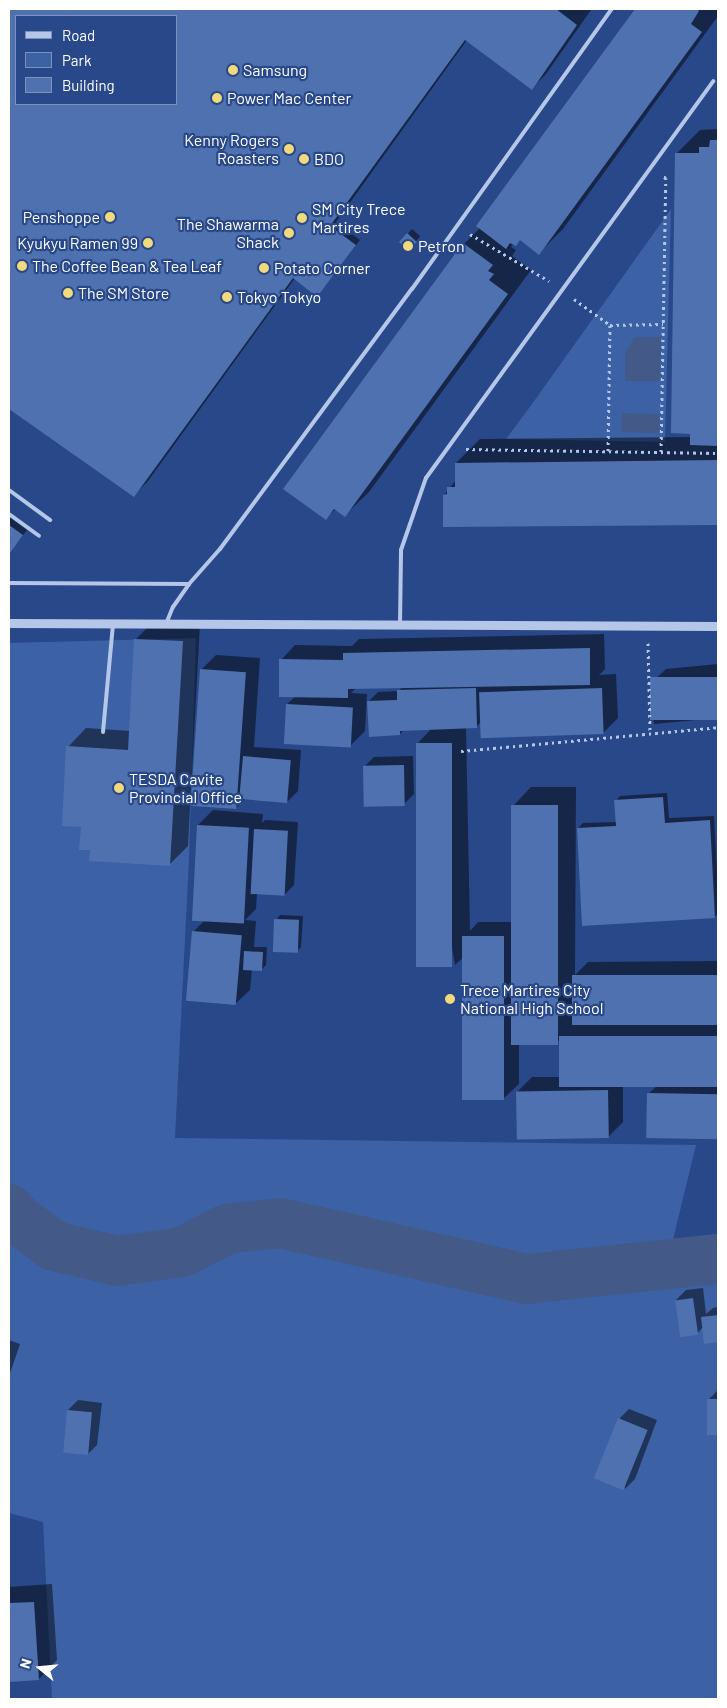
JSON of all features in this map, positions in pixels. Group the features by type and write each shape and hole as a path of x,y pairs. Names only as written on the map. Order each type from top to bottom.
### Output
{"street":[{"path":"9,623 648,628 718,626"}],"lane":[{"path":"166,625 173,607 189,584 220,549 412,289 612,9"},
{"path":"400,626 401,550 426,478 713,81"},
{"path":"9,490 50,520"},
{"path":"9,514 39,536"},
{"path":"9,583 189,584"},
{"path":"103,732 113,624"}],"path":[{"path":"651,167 666,178 661,452"},
{"path":"470,234 562,291 610,325 663,324"},
{"path":"608,451 610,325"},
{"path":"448,449 718,453"},
{"path":"648,628 650,732"},
{"path":"461,752 650,732 718,727"}],"green space":[{"path":"671,209 665,442 506,439 532,404"},
{"path":"196,638 189,860 175,1138 696,1145 669,1256 533,1269 283,1212 213,1223 166,1245 124,1250 77,1243 9,1199 9,643"},
{"path":"9,1214 52,1251 117,1265 180,1258 230,1234 279,1231 526,1288 718,1267 718,1699 52,1699 43,1522 9,1513"}],"shaded area":[{"path":"635,337 661,337 660,381 625,381 625,352"},
{"path":"622,413 660,414 659,433 621,432"}],"building":[{"path":"9,9 556,9 577,25 532,90 465,40 330,226 356,245 317,297 293,278 134,497 9,409"},
{"path":"635,9 696,9 699,11 691,24 702,32 539,255 520,240 516,246 510,243 506,249 476,226"},
{"path":"710,140 718,140 718,446 690,445 690,434 671,433 675,153 699,153 699,147 709,147"},
{"name":"Petron","path":"407,233 417,242 409,251 399,242"},
{"path":"463,243 493,265 488,271 494,274 489,280 508,294 345,517 334,509 326,520 283,489"},
{"path":"718,460 718,525 443,527 443,495 447,494 447,487 455,487 455,463"},
{"path":"9,525 23,535 10,553 9,552"},
{"name":"TESDA Cavite Provincial Office","path":"134,639 183,641 170,866 89,861 90,850 79,850 81,827 62,826 66,746 128,750"},
{"path":"590,648 590,685 348,689 348,698 279,697 279,659 343,660 343,653"},
{"path":"200,669 246,672 236,809 190,806"},
{"path":"650,677 718,677 718,720 650,720"},
{"path":"476,688 477,728 400,731 400,735 369,737 367,701 397,700 397,690"},
{"path":"602,688 604,734 481,738 479,692"},
{"path":"286,704 353,708 351,747 284,744"},
{"path":"416,743 452,743 452,967 416,967"},
{"path":"243,756 291,760 287,803 239,799"},
{"path":"404,765 405,806 364,807 363,766"},
{"path":"663,797 665,823 710,820 715,918 582,926 577,828 616,826 614,800"},
{"path":"511,805 558,805 558,1045 511,1045"},
{"path":"197,825 249,828 244,924 192,921"},
{"path":"254,829 288,831 285,896 251,894"},
{"path":"274,919 299,920 298,953 273,952"},
{"path":"192,931 242,935 236,1005 186,1001"},
{"path":"462,936 504,936 504,1100 462,1100"},
{"path":"244,951 263,952 262,971 243,970"},
{"path":"572,975 718,975 718,1025 572,1025"},
{"path":"559,1036 718,1036 718,1087 559,1087"},
{"path":"608,1090 609,1138 517,1140 516,1092"},
{"path":"647,1093 718,1094 717,1139 646,1138"},
{"path":"693,1298 698,1335 680,1337 675,1301"},
{"path":"718,1315 718,1342 704,1344 701,1317"},
{"path":"707,1399 718,1399 718,1435 707,1435"},
{"path":"67,1410 92,1412 88,1455 63,1453"},
{"path":"618,1418 648,1430 623,1490 594,1478"},
{"path":"34,1602 39,1680 9,1682 9,1603"}],"waterway":[{"path":"9,1209 18,1219 54,1246 118,1261 182,1252 227,1229 280,1223 527,1279 718,1259"}],"place":[{"name":"Samsung","path":"233,70"},
{"name":"Power Mac Center","path":"217,98"},
{"name":"Kenny Rogers Roasters","path":"289,149"},
{"name":"BDO","path":"304,159"},
{"name":"Penshoppe","path":"110,217"},
{"name":"SM City Trece Martires","path":"302,218"},
{"name":"The Shawarma Shack","path":"289,233"},
{"name":"Kyukyu Ramen 99","path":"148,243"},
{"name":"Petron","path":"408,246"},
{"name":"The Coffee Bean & Tea Leaf","path":"22,266"},
{"name":"Potato Corner","path":"264,268"},
{"name":"The SM Store","path":"68,293"},
{"name":"Tokyo Tokyo","path":"227,297"},
{"name":"TESDA Cavite Provincial Office","path":"119,788"},
{"name":"Trece Martires City National High School","path":"450,999"}]}
